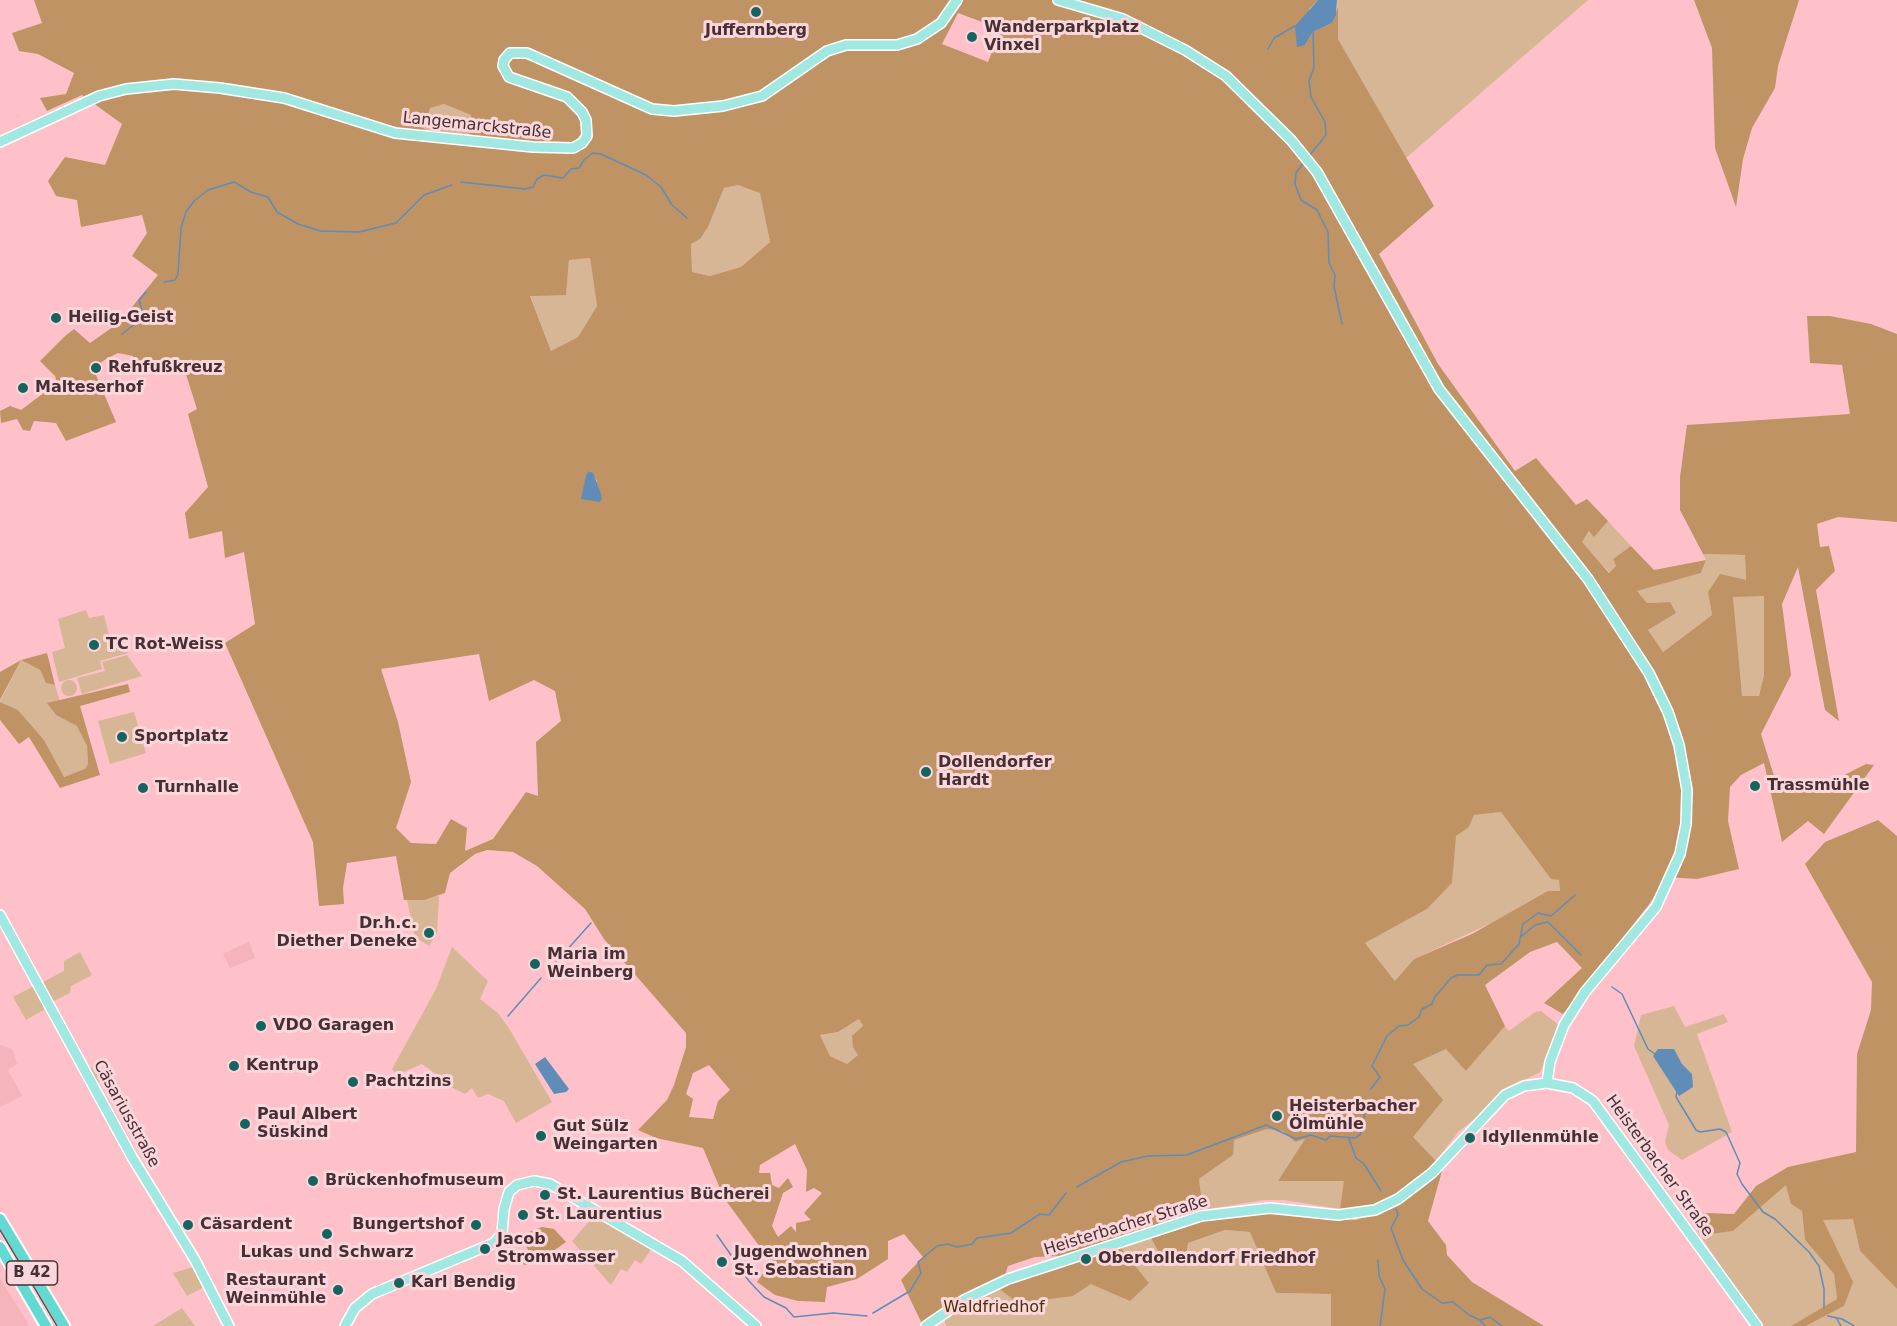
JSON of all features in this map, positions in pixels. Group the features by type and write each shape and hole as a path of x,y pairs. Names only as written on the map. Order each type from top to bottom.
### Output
{"highway":[{"name":"B 42","path":"0,1219 64,1326"},
{"name":"B 42","path":"0,1247 46,1326"}],"main road":[{"name":"Langemarckstraße","path":"0,142 94,97 126,89 174,84 220,88 284,98 395,133 561,149 573,148 582,143 586,136 586,120 576,104 556,92 517,81 505,72 504,60 516,51 536,56 632,101 663,111 723,106 750,100 770,91 827,51 846,45 897,45 917,39 941,23 957,0"},
{"path":"1058,0 1123,19 1185,50 1226,76 1291,140 1317,172 1439,389 1595,589 1649,673 1668,712 1679,745 1687,790 1686,824 1680,854 1656,907 1585,992 1564,1025 1547,1071 1547,1083"},
{"name":"Cäsariusstraße","path":"0,915 132,1157 195,1260 229,1326"},
{"name":"Heisterbacher Straße","path":"926,1326 964,1300 1008,1280 1201,1216 1270,1209 1338,1215 1375,1210 1398,1199 1432,1173 1505,1095 1524,1086 1547,1083 1573,1088 1593,1101 1757,1326"},
{"path":"345,1326 356,1308 379,1290 494,1243 502,1233 504,1209 509,1192 518,1185 534,1181 550,1184 682,1261 756,1326"}],"shaded area":[{"path":"34,0 1318,0 1309,9 1305,45 1313,32 1332,23 1338,7 1338,39 1434,206 1379,254 1438,364 1515,471 1536,458 1576,505 1587,499 1608,521 1594,537 1589,531 1582,542 1609,573 1616,566 1613,559 1631,546 1654,570 1706,560 1701,573 1637,591 1647,603 1670,602 1676,613 1648,630 1663,652 1712,615 1708,592 1720,574 1746,580 1745,555 1703,554 1680,510 1680,477 1687,425 1850,414 1842,365 1810,363 1807,316 1830,316 1871,324 1897,334 1897,522 1838,517 1817,524 1820,547 1829,546 1835,571 1816,590 1839,721 1825,710 1798,567 1782,604 1791,675 1761,734 1774,776 1815,790 1866,764 1874,765 1824,834 1808,821 1782,842 1764,763 1741,775 1730,787 1728,821 1739,869 1697,879 1667,877 1650,903 1563,1014 1544,1003 1582,968 1557,942 1530,952 1485,985 1505,1026 1466,1071 1446,1049 1413,1064 1443,1100 1413,1137 1436,1161 1409,1186 1383,1202 1357,1211 1340,1209 1344,1181 1278,1181 1305,1139 1295,1142 1283,1131 1267,1129 1234,1140 1233,1155 1199,1179 1203,1210 1060,1256 1035,1257 1008,1266 1005,1275 982,1285 922,1324 901,1280 923,1257 904,1234 888,1241 888,1259 857,1279 827,1287 825,1302 798,1301 775,1295 757,1282 771,1262 724,1198 703,1148 656,1138 638,1130 667,1100 686,1047 686,1033 604,939 585,909 537,866 513,852 487,850 475,854 450,873 445,893 424,900 404,900 396,856 347,863 343,888 344,904 319,906 313,842 225,643 255,624 244,552 225,558 222,531 189,539 185,513 208,487 188,414 197,409 183,365 138,374 133,356 118,353 106,359 93,368 116,422 66,441 56,423 34,421 30,431 23,430 17,419 1,423 0,411 10,406 21,410 57,383 55,376 40,361 64,337 74,329 90,343 120,322 158,275 132,256 147,233 142,215 81,227 77,200 56,196 48,181 65,157 105,165 122,124 82,95 47,111 40,98 66,94 74,73 38,54 19,51 12,33 42,23","holes":["958,13 1001,29 988,62 942,44","444,104 471,115 469,136 423,131 430,108","738,185 760,193 770,242 741,267 710,276 692,272 691,244 700,239 708,227 724,188","590,258 597,306 578,337 551,351 530,296 566,295 569,260","590,471 597,481 582,498 586,475","1764,596 1764,675 1759,696 1742,696 1733,597","479,654 489,701 534,680 555,691 561,721 536,742 538,796 526,792 493,839 465,851 467,828 451,819 436,844 411,843 396,828 411,782 398,722 381,669","1501,812 1551,879 1559,880 1560,891 1548,891 1472,934 1414,959 1395,981 1365,943 1427,909 1452,883 1456,836 1469,827 1474,815","859,1019 863,1026 852,1036 853,1047 858,1055 847,1064 830,1056 820,1035 838,1032","709,1065 730,1090 718,1101 713,1119 689,1117 693,1099 686,1094 693,1073","795,1144 807,1170 806,1192 814,1188 822,1193 804,1213 811,1220 796,1223 796,1232 791,1226 778,1237 772,1226 783,1193 793,1187 788,1178 779,1188 772,1185 770,1173 759,1173 760,1165"]},
{"path":"1694,0 1799,0 1778,66 1775,88 1752,128 1743,159 1736,207 1715,148 1712,48"},
{"path":"47,653 55,685 46,683 40,670 21,660"},
{"path":"21,660 0,700 0,672"},
{"path":"128,684 130,692 80,706 100,775 60,788 29,737 19,744 0,720 0,702 18,710 44,740 64,777 85,769 88,764 87,746 77,726 56,715 47,703"},
{"path":"1878,820 1897,836 1897,1289 1860,1251 1853,1219 1823,1220 1853,1282 1844,1306 1806,1326 1791,1326 1837,1299 1834,1274 1805,1240 1802,1211 1791,1204 1786,1185 1733,1231 1710,1234 1707,1213 1734,1214 1756,1186 1788,1167 1856,1152 1857,1054 1871,1010 1872,982 1805,864 1825,842"},
{"path":"249,941 255,958 230,968 223,954"},
{"path":"0,1045 12,1049 17,1064 8,1070 22,1096 0,1107"},
{"path":"1442,1171 1428,1221 1446,1245 1447,1255 1472,1282 1544,1326 1331,1326 1331,1294 1276,1293 1250,1232 1225,1230 1188,1243 1186,1255 1165,1263 1150,1236 1212,1218 1271,1214 1355,1220 1378,1214 1397,1205"},
{"path":"542,1227 554,1229 566,1242 542,1259 536,1257 527,1265 521,1264 529,1251 519,1236"},
{"path":"1119,1246 1149,1283 1130,1301 1091,1284 1073,1296 1018,1303 997,1287"},
{"path":"0,1278 26,1320 29,1326 0,1326"}],"green space":[{"path":"1337,0 1588,0 1406,158 1338,39"},
{"path":"444,104 471,115 469,136 423,132 429,108"},
{"path":"738,185 760,192 770,242 741,267 710,276 692,272 691,244 700,239 708,227 724,188"},
{"path":"590,258 597,306 578,337 551,351 530,295 566,295 569,260"},
{"path":"1608,521 1631,546 1613,559 1616,566 1610,573 1581,542 1590,531 1594,536"},
{"path":"1703,554 1745,555 1746,581 1708,592 1712,615 1663,652 1648,630 1675,613 1670,602 1647,603 1637,591 1701,573 1706,560"},
{"path":"1733,596 1764,596 1764,675 1759,696 1741,696"},
{"name":"TC Rot-Weiss","path":"86,610 89,618 104,615 111,643 121,641 128,653 100,661 102,669 59,682 52,652 65,648 58,619"},
{"path":"127,655 142,676 82,694 77,678 105,671 102,662"},
{"path":"21,660 40,670 46,683 55,685 60,702 48,703 56,715 78,726 87,746 88,764 85,770 63,777 44,740 18,710 0,702"},
{"path":"69,680 75,682 77,688 75,694 69,696 63,694 61,688 63,682"},
{"name":"Sportplatz","path":"134,712 146,753 110,764 98,721"},
{"path":"1501,812 1551,878 1559,880 1560,891 1414,959 1396,982 1365,943 1427,909 1452,883 1455,836 1469,827 1474,815"},
{"path":"439,896 437,933 429,946 415,937 407,900"},
{"path":"452,947 488,981 480,999 498,1013 510,1030 552,1102 516,1123 504,1101 488,1094 478,1098 472,1088 465,1094 443,1083 444,1080 422,1064 397,1075 392,1069 436,989"},
{"path":"80,952 92,975 71,986 70,993 52,1002 41,983 64,971 64,961"},
{"path":"34,986 47,1008 26,1020 13,997"},
{"path":"1674,1006 1685,1027 1724,1014 1728,1022 1697,1034 1732,1132 1682,1160 1668,1150 1665,1142 1669,1125 1634,1046 1641,1015","holes":["1674,1049 1682,1064 1680,1096 1653,1056"]},
{"path":"1541,1011 1560,1026 1540,1072 1502,1091 1476,1118 1458,1132 1436,1161 1413,1138 1412,1064 1447,1048 1466,1071 1505,1026 1509,1031 1535,1012"},
{"path":"859,1019 863,1026 858,1055 847,1064 830,1056 820,1035 838,1032"},
{"path":"92,1067 115,1073 96,1083 89,1069"},
{"path":"1267,1129 1283,1131 1295,1142 1305,1139 1279,1180 1345,1181 1340,1209 1284,1200 1264,1200 1203,1210 1199,1179 1233,1155 1233,1140"},
{"path":"1786,1184 1802,1211 1805,1240 1834,1274 1837,1299 1791,1326 1764,1326 1757,1320 1684,1211 1707,1213 1710,1233 1733,1231"},
{"path":"594,1216 652,1248 641,1264 635,1260 627,1272 621,1269 611,1285 572,1241"},
{"path":"1853,1218 1860,1251 1897,1289 1897,1326 1806,1326 1844,1306 1822,1220"},
{"name":"Waldfriedhof","path":"1225,1230 1251,1232 1276,1293 1331,1294 1331,1326 946,1326 943,1314 997,1287 1073,1296 1091,1283 1130,1301 1119,1246 1150,1236 1188,1243"},
{"path":"193,1267 204,1287 187,1296 173,1273"},
{"path":"182,1308 195,1326 153,1326"}],"water":[{"path":"1318,0 1337,0 1336,15 1332,23 1313,32 1305,45 1297,47 1295,26"},
{"path":"589,471 593,473 600,491 602,498 600,502 581,499"},
{"path":"1658,1049 1674,1049 1682,1064 1692,1074 1693,1087 1679,1096 1653,1056"},
{"path":"545,1057 569,1089 566,1092 554,1094 535,1064"}],"waterway":[{"path":"1268,49 1274,38 1295,26"},
{"path":"1309,156 1326,135 1325,122 1311,97 1309,81 1314,67 1313,32"},
{"path":"585,159 593,153 601,154 646,175 661,187 672,205 687,218"},
{"path":"461,182 525,189 533,187 537,179 544,175 563,178 571,169 579,168 584,160"},
{"path":"1304,162 1296,173 1295,184 1301,200 1317,210 1328,232 1329,263 1335,275 1334,286 1342,324"},
{"path":"164,282 175,280 178,274 181,228 186,212 194,201 208,190 234,182 251,192 268,197 277,212 298,224 321,231 359,232 396,223 424,195 452,185"},
{"path":"122,334 144,317 139,300 146,292"},
{"path":"1371,1089 1380,1077 1372,1066 1387,1036 1399,1026 1408,1025 1419,1017 1422,1009 1432,1004 1434,998 1451,978 1458,975 1479,975 1487,965 1501,964 1519,944 1523,924 1538,913 1551,916 1575,895"},
{"path":"1522,936 1535,925 1548,922 1581,955"},
{"path":"548,971 591,923"},
{"path":"508,1016 541,978"},
{"path":"1612,987 1622,994 1648,1049 1655,1054"},
{"path":"1677,1090 1676,1097 1696,1130 1700,1132 1720,1129 1726,1132 1740,1163 1737,1174 1742,1184 1763,1212 1775,1219 1809,1252 1819,1266 1824,1289 1824,1308"},
{"path":"1077,1187 1121,1162 1148,1156 1187,1155 1266,1125 1296,1139 1311,1135 1326,1140 1330,1136 1355,1138 1360,1135 1365,1113 1364,1108 1354,1110 1353,1105 1362,1099"},
{"path":"1349,1139 1356,1158 1364,1164 1381,1191"},
{"path":"873,1313 910,1291 921,1273 918,1262 937,1246 948,1244 957,1247 972,1244 977,1238 1011,1233 1040,1214 1049,1215 1066,1193"},
{"path":"1396,1209 1398,1215 1391,1228 1403,1260 1422,1289 1442,1303 1453,1302 1469,1315 1480,1320 1490,1317 1502,1326"},
{"path":"717,1235 749,1281 764,1297 786,1308 794,1317 833,1313 867,1316"},
{"path":"1378,1260 1379,1276 1385,1289 1380,1326"},
{"path":"1828,1316 1842,1319 1854,1326"},
{"path":"1837,1319 1841,1326"},
{"path":"1480,1320 1485,1326"}],"tram line":[{"path":"0,1230 57,1326"}],"place":[{"name":"Juffernberg","path":"756,12"},
{"name":"Wanderparkplatz Vinxel","path":"972,37"},
{"name":"Heilig-Geist","path":"56,318"},
{"name":"Rehfußkreuz","path":"96,368"},
{"name":"Malteserhof","path":"23,388"},
{"name":"TC Rot-Weiss","path":"94,645"},
{"name":"Sportplatz","path":"122,737"},
{"name":"Dollendorfer Hardt","path":"926,772"},
{"name":"Trassmühle","path":"1755,786"},
{"name":"Turnhalle","path":"143,788"},
{"name":"Dr.h.c. Diether Deneke","path":"429,933"},
{"name":"Maria im Weinberg","path":"535,964"},
{"name":"VDO Garagen","path":"261,1026"},
{"name":"Kentrup","path":"234,1066"},
{"name":"Pachtzins","path":"353,1082"},
{"name":"Heisterbacher Ölmühle","path":"1277,1116"},
{"name":"Paul Albert Süskind","path":"245,1124"},
{"name":"Gut Sülz Weingarten","path":"541,1136"},
{"name":"Idyllenmühle","path":"1470,1138"},
{"name":"Brückenhofmuseum","path":"313,1181"},
{"name":"St. Laurentius Bücherei","path":"545,1195"},
{"name":"St. Laurentius","path":"523,1215"},
{"name":"Cäsardent","path":"188,1225"},
{"name":"Bungertshof","path":"476,1225"},
{"name":"Lukas und Schwarz","path":"327,1234"},
{"name":"Jacob Stromwasser","path":"485,1249"},
{"name":"Oberdollendorf Friedhof","path":"1086,1259"},
{"name":"Jugendwohnen St. Sebastian","path":"722,1262"},
{"name":"Karl Bendig","path":"399,1283"},
{"name":"Restaurant Weinmühle","path":"338,1290"}]}
